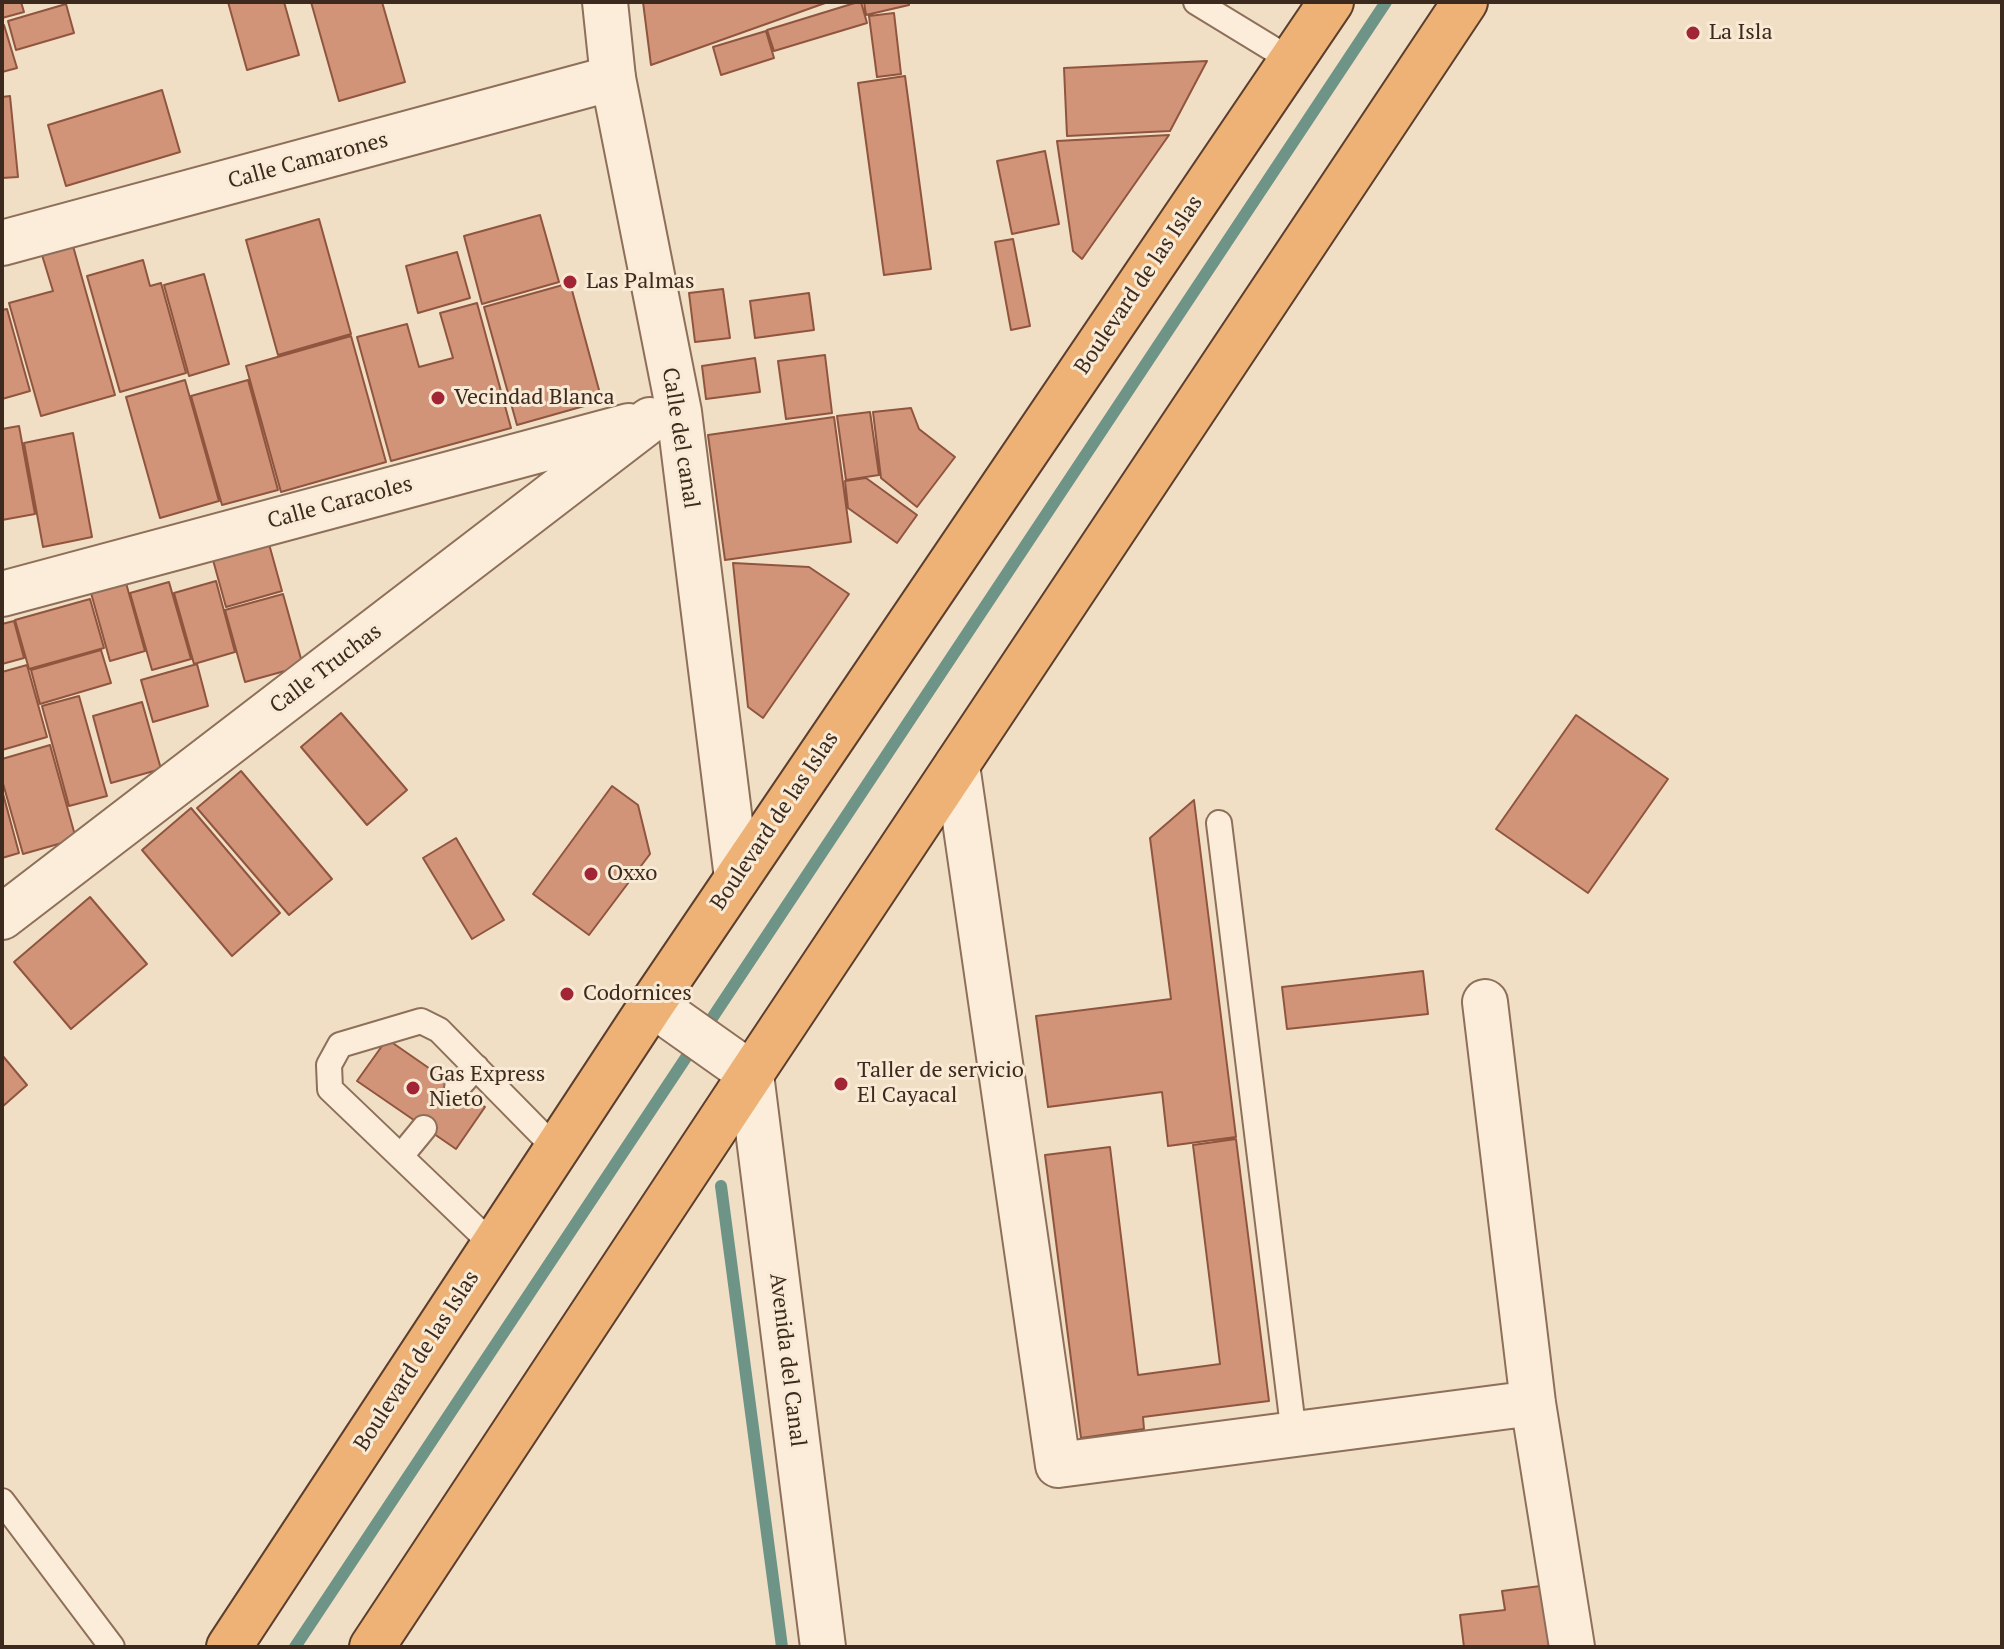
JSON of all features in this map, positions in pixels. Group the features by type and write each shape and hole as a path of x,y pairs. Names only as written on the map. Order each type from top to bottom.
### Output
{"highway":[{"name":"Boulevard de las Islas","path":"229,1647 556,1149 667,1014 737,878 1331,2"},
{"path":"372,1647 745,1070 957,765 1465,2"}],"street":[{"name":"Calle del canal","path":"605,2 613,78 737,878"},
{"name":"Calle Camarones","path":"2,243 613,78"},
{"name":"Calle Caracoles","path":"2,594 664,416"},
{"name":"Calle Truchas","path":"2,917 664,416"},
{"path":"957,765 1058,1465 1533,1403"},
{"path":"1485,1002 1533,1403 1572,1647"},
{"path":"667,1014 745,1070"},
{"name":"Avenida del Canal","path":"745,1070 823,1647"}],"lane":[{"path":"1196,2 1291,60"},
{"path":"1219,823 1294,1435"},
{"path":"493,1245 330,1089 329,1065 340,1045 421,1021 439,1030 556,1149"},
{"path":"457,1088 476,1067"},
{"path":"401,1156 424,1128"},
{"path":"2,1501 112,1647"}],"building":[{"path":"2,2 21,2 24,12 2,18"},
{"path":"228,2 284,2 299,55 247,70"},
{"path":"311,2 382,2 405,82 339,101"},
{"path":"643,2 828,2 651,65"},
{"path":"861,2 867,23 774,51 767,30"},
{"path":"864,2 909,2 909,5 866,15"},
{"path":"66,4 74,33 16,50 8,21"},
{"path":"894,13 901,74 877,77 869,16"},
{"path":"2,25 17,68 2,72"},
{"path":"766,31 774,58 721,75 713,47"},
{"path":"1207,61 1170,131 1067,136 1064,68"},
{"path":"905,76 931,269 884,275 858,83"},
{"path":"162,90 180,152 66,186 48,125"},
{"path":"10,96 18,177 2,178 2,97"},
{"path":"1169,135 1082,259 1073,251 1057,141"},
{"path":"1045,151 1059,224 1012,234 997,161"},
{"path":"540,215 559,282 482,304 464,236"},
{"path":"319,219 351,334 278,355 246,240"},
{"path":"1013,239 1030,326 1011,330 995,242"},
{"path":"73,246 115,395 41,416 9,303 53,291 42,255"},
{"path":"457,252 470,298 418,313 406,266"},
{"path":"143,260 150,286 161,283 186,373 120,392 87,276"},
{"path":"204,274 229,364 189,376 164,285"},
{"path":"570,283 602,401 517,425 484,307"},
{"path":"723,289 730,338 695,342 689,293"},
{"path":"809,293 814,330 755,338 750,301"},
{"name":"Vecindad Blanca","path":"477,303 511,428 391,461 357,337 407,324 419,367 453,358 440,313"},
{"path":"7,309 30,391 2,399 2,310"},
{"path":"351,336 386,462 281,492 246,366"},
{"path":"825,355 832,413 786,419 778,361"},
{"path":"755,358 760,392 706,399 702,366"},
{"path":"185,380 219,501 160,518 126,397"},
{"path":"248,380 278,490 222,505 191,396"},
{"path":"911,408 919,429 955,457 917,507 881,478 873,412"},
{"path":"870,412 879,475 846,480 837,416"},
{"path":"834,417 851,542 725,560 708,435"},
{"path":"19,426 35,514 2,520 2,429"},
{"path":"73,433 92,537 43,547 24,443"},
{"path":"866,478 917,515 897,543 848,508 845,481"},
{"path":"269,544 282,591 226,607 213,560"},
{"path":"733,563 809,567 849,594 763,718 748,707"},
{"path":"216,581 235,652 194,664 174,593"},
{"path":"169,582 191,659 152,670 130,593"},
{"path":"126,583 145,651 110,661 91,593"},
{"path":"283,594 303,666 245,682 225,610"},
{"path":"90,599 104,648 29,669 15,620"},
{"path":"14,621 24,658 2,664 2,624"},
{"path":"101,650 111,683 40,704 31,670"},
{"path":"197,664 208,706 153,722 141,680"},
{"path":"27,665 47,737 2,750 2,672"},
{"path":"79,696 107,796 69,806 42,706"},
{"path":"142,702 161,769 111,783 93,716"},
{"path":"341,713 407,790 367,825 301,747"},
{"path":"1576,715 1668,779 1588,893 1496,829"},
{"path":"50,745 76,839 23,854 2,780 2,759"},
{"path":"241,771 332,879 289,915 197,808"},
{"name":"Oxxo","path":"612,786 638,805 650,854 589,935 533,894"},
{"path":"2,790 19,853 2,858"},
{"path":"1194,800 1236,1137 1168,1146 1162,1092 1048,1107 1036,1016 1171,999 1150,838"},
{"path":"191,808 280,913 232,956 142,850"},
{"path":"456,838 504,920 472,939 423,858"},
{"path":"90,897 147,964 71,1029 14,962"},
{"path":"1423,971 1428,1014 1287,1029 1282,987"},
{"path":"387,1039 485,1107 456,1149 357,1081"},
{"path":"2,1055 27,1085 2,1107"},
{"path":"1236,1139 1269,1401 1143,1417 1144,1429 1081,1438 1045,1155 1110,1147 1138,1375 1220,1364 1193,1145"},
{"path":"1548,1585 1556,1647 1464,1647 1460,1615 1505,1610 1502,1591"}],"waterway":[{"path":"295,1647 1386,2"},
{"path":"721,1186 782,1647"}],"place":[{"name":"La Isla","path":"1693,33"},
{"name":"Las Palmas","path":"570,282"},
{"name":"Vecindad Blanca","path":"438,398"},
{"name":"Oxxo","path":"591,874"},
{"name":"Codornices","path":"567,994"},
{"name":"Taller de servicio El Cayacal","path":"841,1084"},
{"name":"Gas Express Nieto","path":"413,1088"}]}
